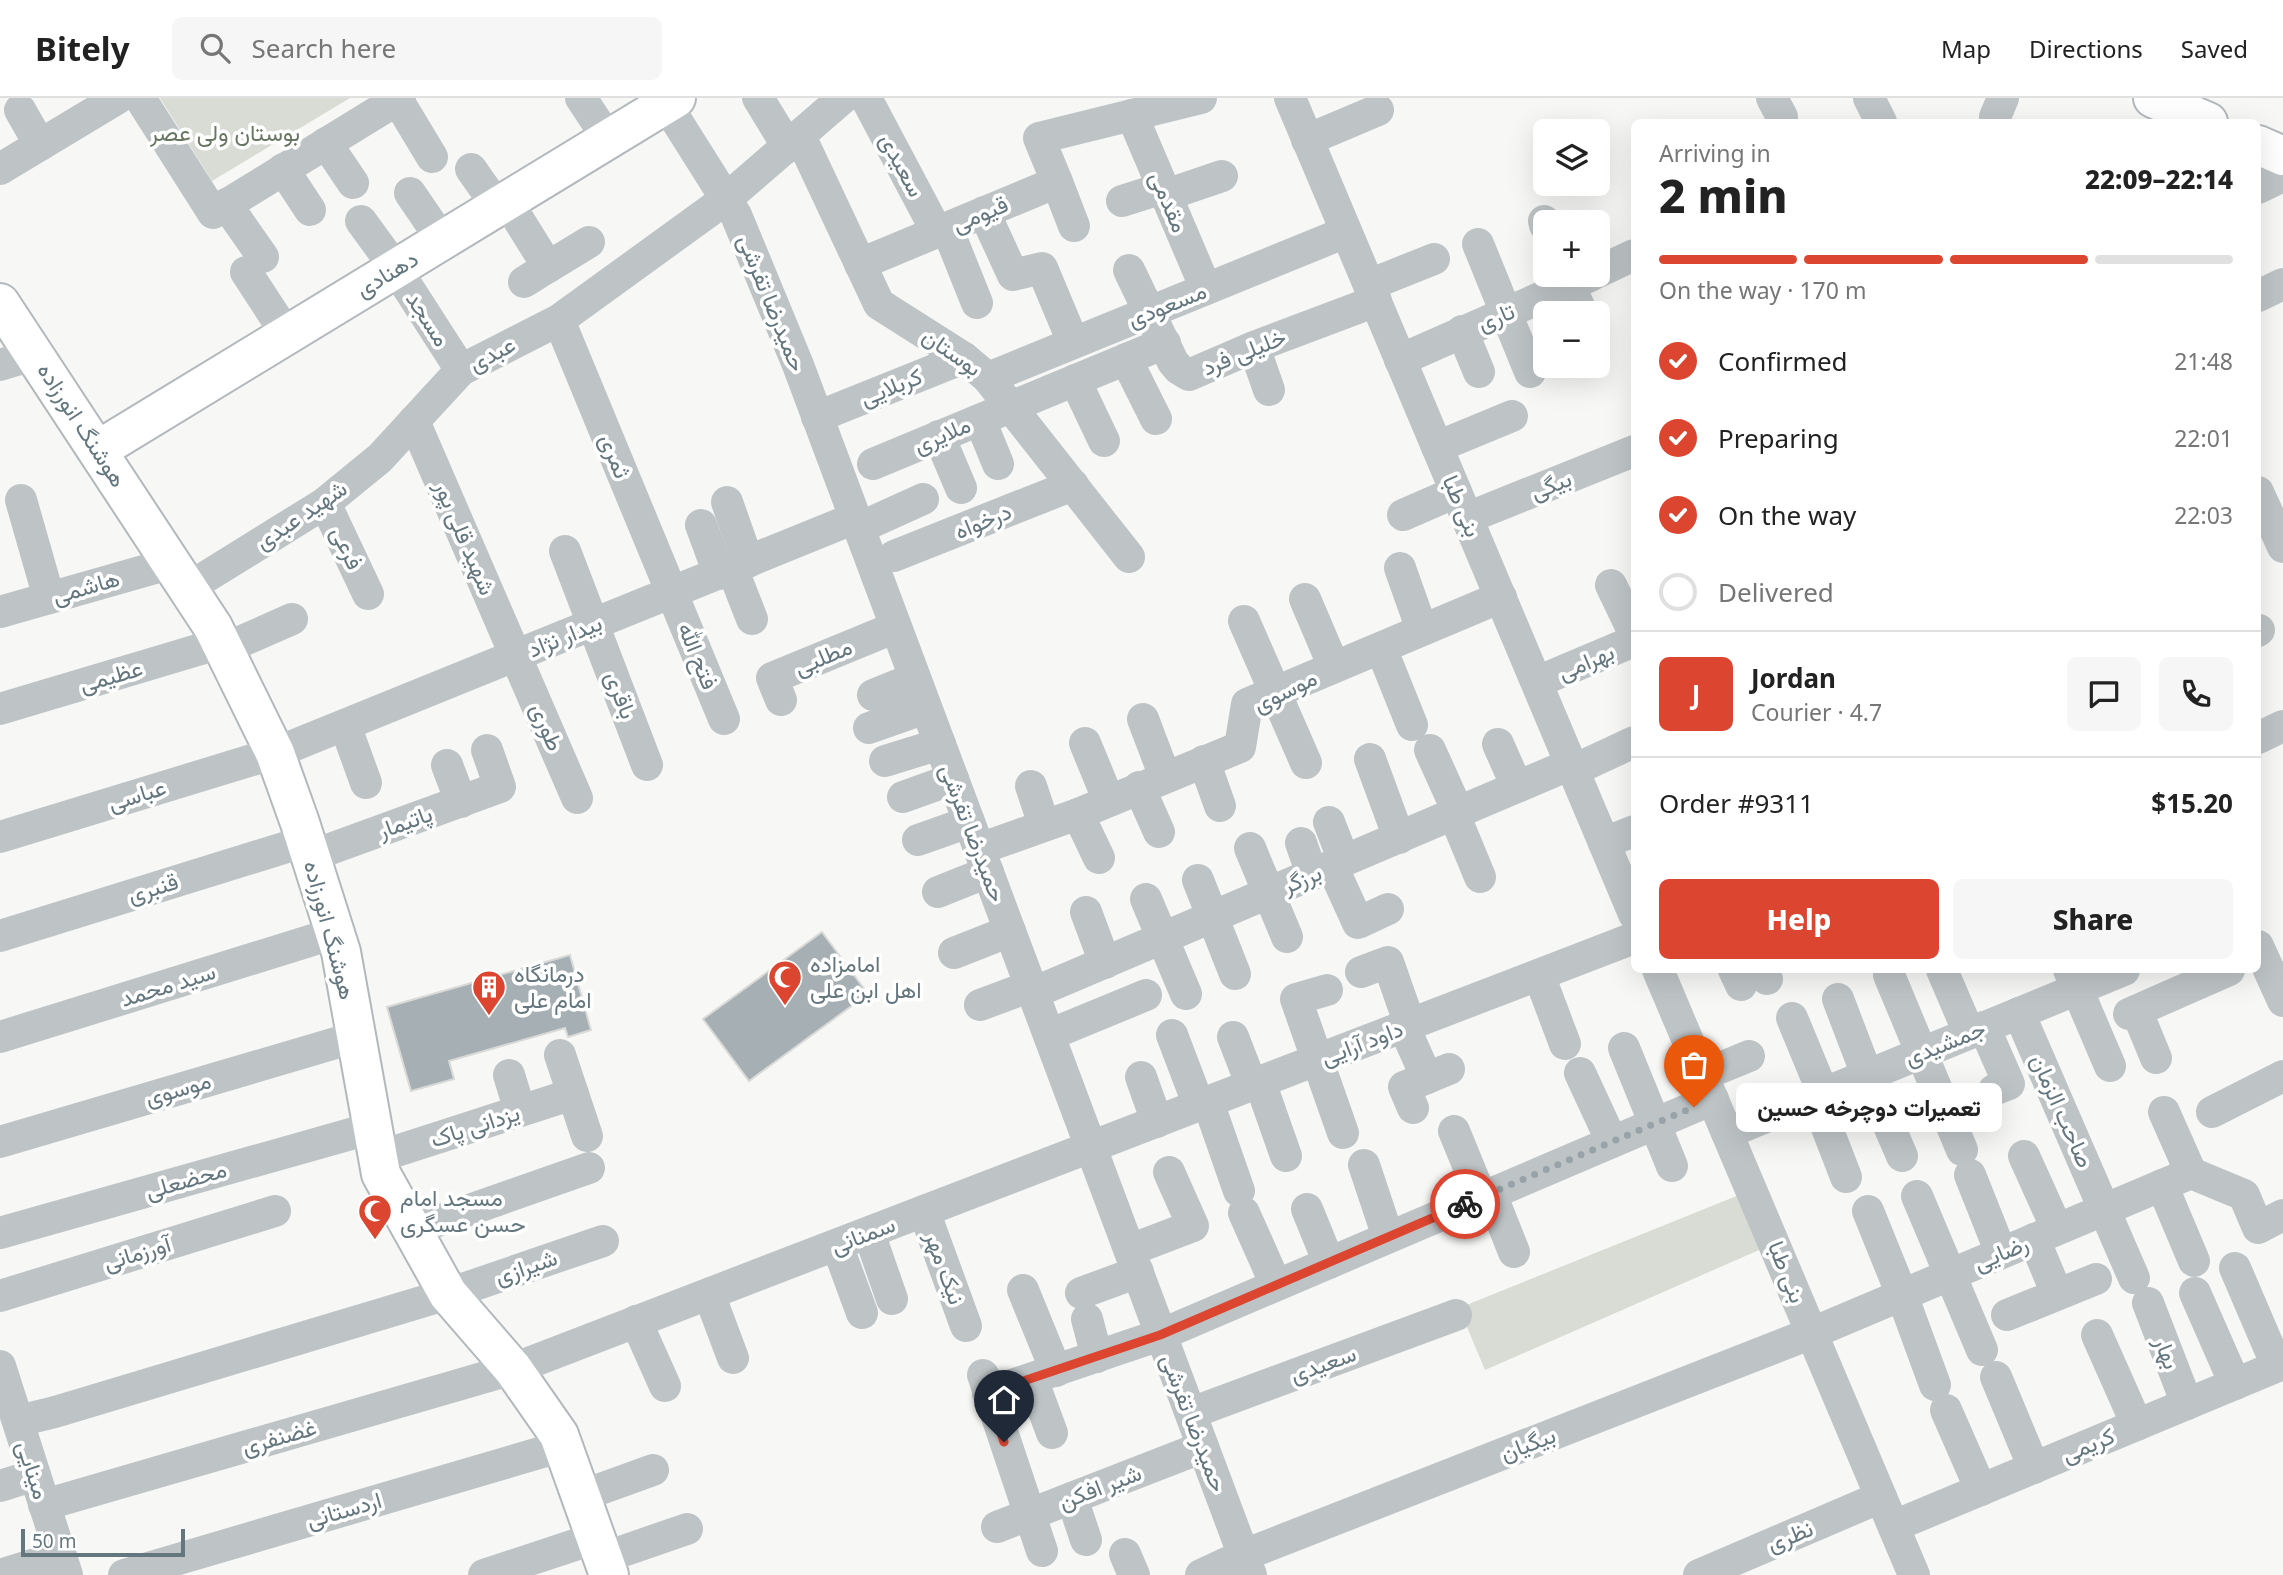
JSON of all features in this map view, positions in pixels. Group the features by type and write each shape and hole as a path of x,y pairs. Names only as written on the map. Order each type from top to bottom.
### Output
{"main road":[{"path":"2153,98 2189,119"},
{"name":"دهنادی","path":"98,450 608,139 663,102"},
{"path":"2261,146 2283,156"},
{"name":"هوشنگ انورزاده","path":"0,303 36,354 223,646 275,753 309,848 341,952 381,1174 448,1294 513,1369 559,1435 602,1557"}],"street":[{"path":"0,169 118,98"},
{"path":"140,98 219,209 255,265 287,335"},
{"path":"581,98 608,139"},
{"name":"بوستان","path":"758,98 794,142 879,304 964,358 988,378 1129,557"},
{"path":"559,320 726,199 843,98"},
{"name":"سعیدی","path":"866,98 942,230 977,303"},
{"path":"1074,226 1039,138 1201,98"},
{"name":"بنی طبا","path":"1290,98 1631,907"},
{"path":"1869,98 1880,119"},
{"path":"219,209 398,99 432,157"},
{"name":"حمیدرضا تفرشی","path":"663,102 726,199 741,228 817,417 1248,1565"},
{"path":"20,110 40,145"},
{"path":"1307,139 1378,110"},
{"name":"مقدمی","path":"1132,115 1206,289"},
{"path":"326,143 353,183"},
{"path":"283,169 310,210"},
{"path":"471,169 502,204 536,275 589,242"},
{"path":"1122,201 1222,176"},
{"path":"2261,187 2283,176"},
{"name":"قیومی","path":"860,264 1057,182"},
{"path":"410,193 442,240"},
{"path":"984,212 1013,275 1042,268 1073,342"},
{"name":"مسجد","path":"361,221 396,269 461,370"},
{"name":"مسعودی","path":"988,378 1346,232"},
{"path":"1478,244 1530,372"},
{"name":"خلیلی فرد","path":"1165,343 1179,369 1189,375 1372,293 1434,259"},
{"name":"تاری","path":"1610,271 1631,261"},
{"path":"1011,407 1165,343 1129,270"},
{"path":"2261,295 2283,284"},
{"name":"تاری","path":"1400,360 1462,331 1573,287"},
{"name":"عبدی","path":"410,426 461,370 559,320"},
{"name":"ثمری","path":"559,320 672,593"},
{"path":"1462,331 1479,372"},
{"path":"1254,347 1269,390"},
{"path":"0,365 36,354"},
{"name":"کربلایی","path":"817,417 964,358"},
{"path":"1126,359 1156,419"},
{"path":"1075,380 1104,441"},
{"name":"ملایری","path":"873,464 1011,407"},
{"path":"1437,447 1512,416"},
{"path":"980,420 998,464"},
{"name":"شهید عبدی","path":"180,576 326,503 380,458 410,426"},
{"name":"شهید قلی پور","path":"410,426 516,656"},
{"path":"939,436 961,488"},
{"name":"بیگی","path":"1403,515 1462,505 1631,452"},
{"name":"درخواه","path":"894,556 1073,485"},
{"name":"بیدار نژاد","path":"275,753 733,568 923,499"},
{"path":"21,500 48,598"},
{"path":"727,502 733,568 752,619"},
{"name":"فرعی","path":"326,503 368,594"},
{"path":"2267,511 2283,547"},
{"path":"701,525 733,568"},
{"name":"باقری","path":"565,551 647,765"},
{"path":"1400,568 1422,630"},
{"name":"هاشمی","path":"0,612 48,598 180,576"},
{"path":"1611,585 1631,627"},
{"name":"فتح الله","path":"672,593 724,719"},
{"name":"موسوی","path":"979,848 1078,814 1108,799 1240,747 1247,704 1501,597"},
{"path":"1305,599 1334,667"},
{"name":"عظیمی","path":"0,709 223,646 292,619"},
{"path":"1244,621 1306,763"},
{"name":"مطلبی","path":"781,700 772,678 896,626"},
{"name":"بهرامی","path":"1536,682 1631,642"},
{"path":"1381,648 1456,813 1480,877"},
{"name":"طوری","path":"516,656 577,797"},
{"path":"873,695 915,678"},
{"path":"869,728 926,708"},
{"path":"1143,719 1158,832"},
{"path":"345,725 366,783"},
{"path":"2261,737 2283,726"},
{"path":"1085,743 1108,799"},
{"name":"برزگر","path":"980,1004 1032,990 1105,963 1517,787 1631,743"},
{"path":"885,761 940,744"},
{"path":"1498,744 1517,787"},
{"name":"پاتیمار","path":"309,848 461,802 500,787 487,750"},
{"name":"عباسی","path":"2,829 275,753"},
{"path":"1370,759 1399,838"},
{"path":"1204,761 1220,806"},
{"path":"447,765 461,802"},
{"path":"903,797 953,779"},
{"path":"1031,786 1044,825"},
{"path":"1078,814 1099,858"},
{"path":"1329,822 1329,867"},
{"path":"1604,843 1631,832"},
{"path":"918,840 979,848"},
{"path":"1301,843 1329,867 1358,923 1388,909"},
{"name":"قنبری","path":"0,936 309,848"},
{"path":"938,892 979,848"},
{"path":"1250,848 1287,937"},
{"path":"1198,880 1235,974"},
{"path":"1146,899 1186,994"},
{"path":"1086,912 1105,963"},
{"path":"954,953 1010,931"},
{"name":"سید محمد","path":"0,1037 335,933"},
{"name":"داود آرایی","path":"1090,1148 1631,939"},
{"path":"2265,950 2283,1001"},
{"path":"1361,972 1388,962 1407,1026 1440,1077 1404,1087 1413,1108"},
{"name":"بنی طبا","path":"1659,973 1914,1575"},
{"path":"1944,973 1976,1030 2001,1087"},
{"name":"جمشیدی","path":"1727,1133 2019,1013 2073,979 2107,973"},
{"path":"2156,1058 2143,1008 2222,973"},
{"path":"1539,975 1565,1044"},
{"path":"1889,975 2001,1253"},
{"path":"2073,979 2110,1066"},
{"path":"1326,990 1296,999 1343,1133"},
{"path":"1049,1035 1146,995"},
{"path":"1838,999 1902,1156"},
{"name":"صاحب الزمان","path":"2019,1013 2141,1291"},
{"path":"1792,1018 1846,1177"},
{"path":"1172,1035 1204,1104 1276,1285"},
{"name":"موسوی","path":"0,1142 356,1037"},
{"path":"1233,1037 1286,1156"},
{"path":"1624,1048 1672,1166"},
{"path":"560,1055 587,1136"},
{"path":"1042,1551 985,1384 1044,1375 1160,1335 1612,1142 1655,1123 1749,1056"},
{"path":"1580,1073 1612,1142"},
{"path":"509,1075 520,1111"},
{"path":"2212,1112 2283,1076"},
{"path":"1141,1077 1157,1122"},
{"name":"یزدانی پاک","path":"375,1142 520,1111 573,1094"},
{"path":"2164,1112 2191,1173 2244,1195 2258,1228 2283,1215"},
{"path":"1454,1131 1514,1252"},
{"name":"محضعلی","path":"0,1233 375,1142"},
{"name":"سمنانی","path":"513,1369 1090,1148"},
{"path":"2024,1156 2046,1234 2057,1294"},
{"path":"1364,1165 1388,1237"},
{"path":"412,1230 589,1168"},
{"path":"1097,1357 1084,1306 1134,1261 1193,1226 1169,1172"},
{"name":"رضایی","path":"1812,1333 2191,1173"},
{"path":"2162,1185 2194,1261"},
{"path":"1917,1196 1982,1349"},
{"path":"1307,1209 1329,1263"},
{"name":"آورزمانی","path":"0,1296 275,1211"},
{"name":"نیک مهر","path":"924,1211 966,1326"},
{"path":"1868,1211 1940,1398 1981,1490"},
{"path":"869,1233 892,1299"},
{"name":"شیرازی","path":"448,1294 603,1241"},
{"path":"837,1245 862,1313"},
{"path":"2235,1268 2280,1365"},
{"path":"2007,1315 2095,1279"},
{"path":"1024,1290 1044,1375 1052,1433"},
{"name":"بهار","path":"2141,1291 2187,1404"},
{"path":"2195,1293 2235,1384"},
{"path":"18,1421 448,1294"},
{"path":"709,1294 733,1359"},
{"name":"سعیدی","path":"1191,1413 1456,1315"},
{"path":"636,1321 666,1386"},
{"name":"بیگیان","path":"1201,1575 1248,1565 1812,1333"},
{"path":"2097,1335 2137,1425"},
{"name":"کریمی","path":"1894,1526 2280,1365"},
{"name":"غضنفری","path":"44,1505 513,1369"},
{"path":"1996,1377 2034,1468"},
{"name":"مینایی","path":"3,1383 18,1421 64,1565"},
{"name":"اردستانی","path":"124,1575 563,1446"},
{"name":"شیر افکن","path":"998,1527 1203,1447"},
{"path":"580,1496 653,1470"},
{"path":"0,1486 35,1475"},
{"name":"نظری","path":"1699,1575 1881,1497"},
{"path":"1072,1498 1086,1540"},
{"path":"484,1575 602,1557 687,1530"},
{"path":"0,1575 64,1565"}],"green space":[{"name":"بوستان ولی عصر","path":"160,98 350,98 212,181"},
{"path":"1744,1193 1766,1247 1485,1370 1459,1308"}],"building":[{"name":"امامزاده اهل ابن علی","path":"822,932 868,994 749,1081 703,1019"},
{"name":"درمانگاه امام علی","path":"570,955 591,1030 568,1037 565,1028 449,1061 454,1079 411,1091 387,1007"}],"way so far":[{"path":"1465,1204 1694,1107"}],"place":[{"name":"امامزاده اهل ابن علی","path":"785,1007"},
{"name":"درمانگاه امام علی","path":"489,1017"},
{"name":"تعمیرات دوچرخه حسین","path":"1694,1107"},
{"name":"مسجد امام حسن عسگری","path":"375,1241"}],"route":[{"path":"1004,1442 988,1393 1160,1335 1465,1204"}]}
